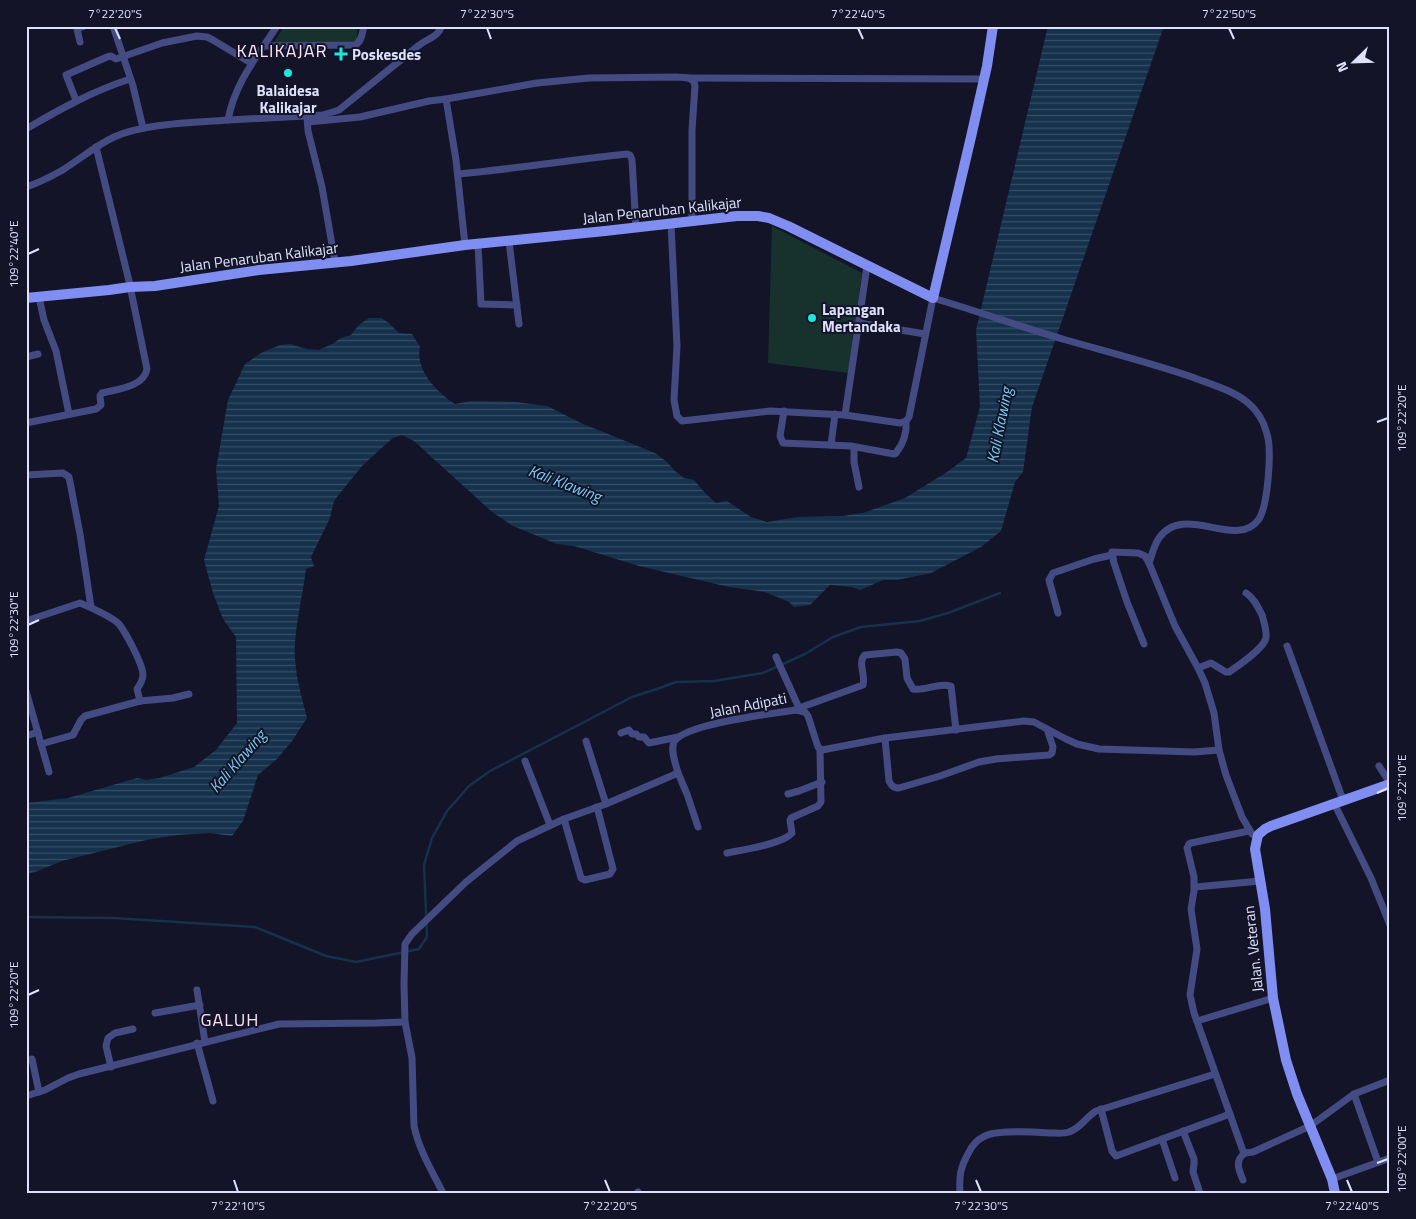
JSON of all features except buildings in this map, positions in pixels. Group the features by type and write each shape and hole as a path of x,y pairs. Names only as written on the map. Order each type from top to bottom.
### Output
{"street":[{"path":"80,42 77,29 84,26"},
{"path":"113,26 124,57 143,128"},
{"path":"228,120 230,108 251,62 277,26"},
{"path":"264,46 355,45 361,41 364,26"},
{"path":"308,118 339,110 427,39 438,35 442,26"},
{"path":"784,411 780,436 783,443 854,446 896,453 906,431 906,421 909,417 932,298 969,146 984,79 993,26"},
{"path":"76,100 66,75 107,57 111,56 116,59 124,57 162,43 197,36 207,37 251,62"},
{"path":"26,128 76,100 130,78"},
{"path":"26,187 38,183 62,170 114,137 143,128 228,120 360,117 528,84 589,78 984,79"},
{"path":"689,78 695,82 692,130 692,221"},
{"path":"446,99 458,174 465,245"},
{"path":"308,118 308,131 322,187 334,262"},
{"path":"26,422 99,407 101,405 100,396 102,393 136,384 146,376 147,369 130,286 96,148"},
{"path":"458,174 627,154 630,155 632,160 636,228"},
{"name":"Jalan Penaruban Kalikajar","path":"26,298 109,290 130,286 155,286 259,270 352,261 465,245 737,216 769,218 932,298"},
{"path":"672,224 677,346 674,400 678,419 687,421 760,411 784,411 845,415 900,423 906,421"},
{"path":"509,241 519,324"},
{"path":"478,244 481,304 516,305"},
{"path":"845,415 867,266"},
{"path":"39,297 44,320 56,350 69,414"},
{"path":"932,298 1065,340 1166,368 1212,384 1247,402 1257,412 1266,430 1270,453 1262,513 1254,524 1243,530 1185,523 1172,527 1158,539 1149,563"},
{"path":"858,323 925,334"},
{"path":"26,357 38,354"},
{"path":"832,445 835,414"},
{"path":"854,446 854,462 859,487"},
{"path":"26,475 63,473 69,477 79,527 91,607"},
{"path":"1058,613 1049,580 1053,572 1112,555 1113,551 1138,553 1145,556 1175,626 1198,668 1209,695 1214,713 1219,750 1226,775 1242,817 1256,840 1262,832 1271,826 1390,784 1379,766"},
{"path":"1112,555 1127,602 1144,644"},
{"path":"1198,668 1211,663 1229,672 1264,643 1266,629 1262,616 1253,599 1246,593"},
{"path":"26,621 80,603 91,607 118,624 137,656 143,676 138,689 140,701"},
{"path":"1287,646 1338,801 1390,925"},
{"path":"776,657 798,709 863,684 861,662 865,655 898,652 904,656 908,678 913,689 923,690 947,684 951,686 956,730"},
{"path":"26,691 48,772"},
{"path":"41,744 73,735 85,716 140,701 173,698 189,694"},
{"name":"Jalan Adipati","path":"621,733 630,730 632,734 636,734 639,738 644,737 649,743 678,737 731,719 798,709 805,712 820,750 821,802 818,806 791,818 791,836 763,846 728,854"},
{"path":"820,750 884,738 1024,721 1034,722 1077,744 1099,749 1194,752 1219,750"},
{"path":"884,738 889,781 895,788 899,788 979,762 1048,755 1052,753 1053,747 1047,729"},
{"path":"26,736 38,732"},
{"path":"678,737 674,742 673,754 698,827"},
{"path":"586,741 606,804"},
{"path":"525,761 550,825"},
{"path":"442,1193 425,1159 416,1137 414,1126 412,1058 405,1022 404,948 406,940 466,882 517,841 564,819 606,804 678,773"},
{"path":"788,794 822,782"},
{"path":"564,819 581,878 585,880 610,874 613,869 597,807"},
{"path":"1245,1153 1241,1147 1215,1074 1190,995 1197,949 1191,909 1194,877 1187,846 1249,830"},
{"name":"Jalan. Veteran","path":"1256,840 1255,855 1265,909 1273,998 1286,1060 1297,1094 1332,1179 1335,1193"},
{"path":"1194,887 1260,881"},
{"path":"197,990 200,1005 201,1042 212,1102"},
{"path":"1197,1021 1273,998"},
{"path":"155,1013 200,1005"},
{"path":"26,1096 51,1088 68,1078 201,1042 278,1024 405,1022"},
{"path":"111,1067 106,1046 108,1038 133,1029"},
{"path":"32,1059 39,1092"},
{"path":"960,1193 960,1171 963,1163 970,1150 985,1136 1019,1132 1068,1133 1078,1127 1091,1114 1102,1109 1215,1074"},
{"path":"1243,1180 1238,1160 1245,1153 1253,1152 1310,1126 1354,1094 1390,1080"},
{"path":"1354,1094 1378,1162"},
{"path":"1102,1109 1114,1155 1230,1114"},
{"path":"1183,1131 1194,1159 1193,1172 1200,1193"},
{"path":"1162,1139 1176,1178"},
{"path":"1332,1179 1390,1158"}],"green space":[{"path":"284,26 357,26 357,43 274,43"},
{"name":"Lapangan Mertandaka","path":"772,226 862,273 848,373 768,363"}],"water":[{"name":"Kali Klawing","path":"1048,26 1164,26 1032,407 1023,472 1015,482 1001,531 981,547 931,573 897,580 883,580 860,590 852,587 830,585 810,605 794,607 789,602 765,592 729,587 639,566 574,546 557,544 513,526 492,512 414,441 402,435 393,438 362,466 334,501 330,518 311,557 314,566 306,569 297,624 295,661 307,718 277,759 258,775 243,821 232,836 209,833 146,840 62,861 26,874 26,803 68,798 137,778 146,780 160,778 194,767 216,750 237,723 236,637 223,619 213,593 204,560 219,506 216,469 228,400 245,364 261,353 280,345 290,344 319,350 341,338 351,335 359,325 369,318 381,318 399,333 412,334 420,347 419,356 424,372 435,387 455,404 471,401 516,402 547,406 581,423 655,453 684,478 694,480 716,503 727,501 751,517 767,522 798,517 843,516 863,513 905,498 966,458 980,407 976,330"}],"waterway":[{"path":"26,917 114,918 255,927 326,956 356,962 419,949 427,937 424,865 432,838 447,811 469,786 490,771 632,697 676,682 714,681 763,673 805,654 833,637 861,627 920,621 948,613 1000,593"}],"place":[{"name":"Poskesdes","path":"341,54"},
{"name":"Balaidesa Kalikajar","path":"288,73"},
{"name":"Lapangan Mertandaka","path":"812,318"}],"district":[{"name":"KALIKAJAR","path":"282,50"},
{"name":"GALUH","path":"230,1019"}]}
